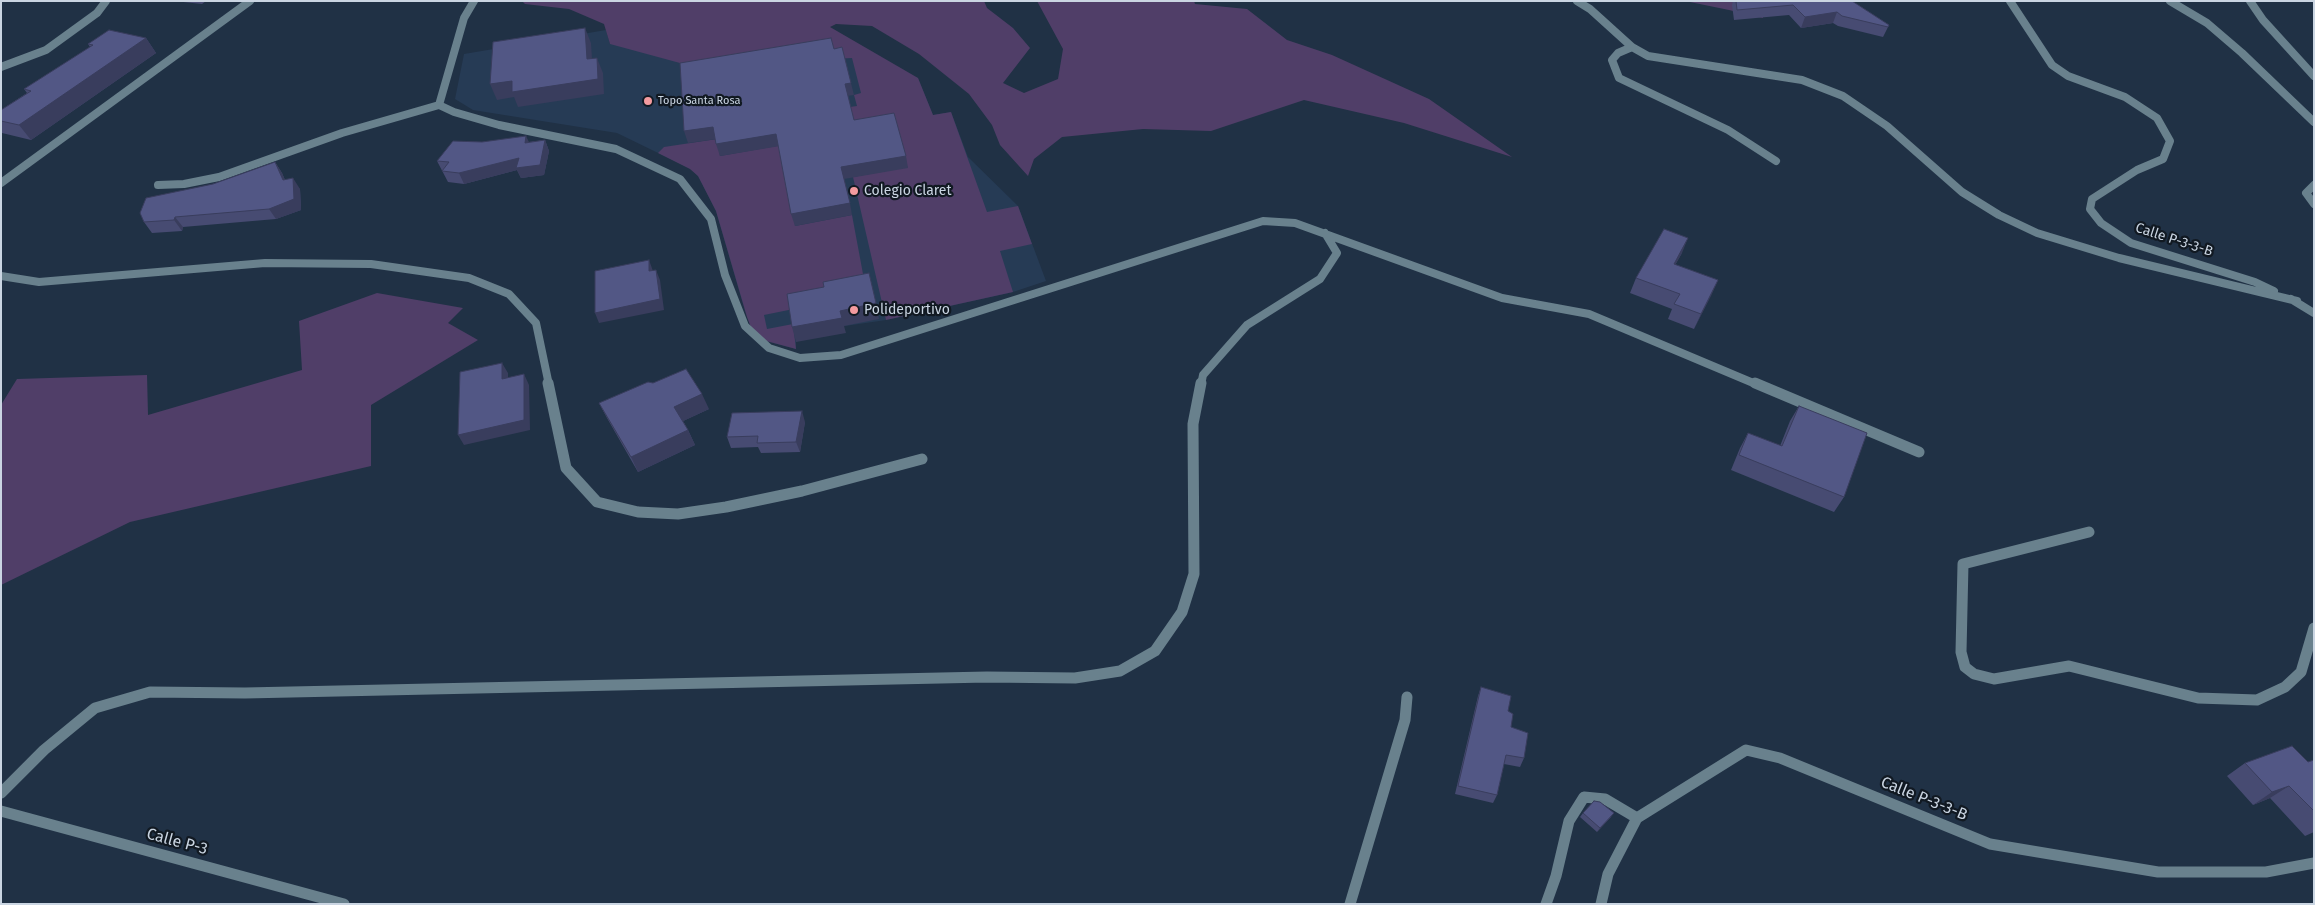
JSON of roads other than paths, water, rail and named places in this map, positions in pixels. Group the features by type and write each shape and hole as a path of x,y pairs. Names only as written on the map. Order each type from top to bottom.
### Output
{"street":[{"path":"1,67 46,50 97,13 106,1"},
{"path":"1,184 250,1"},
{"path":"439,105 464,18 474,1"},
{"path":"1577,1 1590,9 1632,47 1648,56 1802,80 1828,89 1858,105 1887,126 1968,196 1999,215 2037,233 2119,258 2297,301"},
{"name":"Calle P-3-3-B","path":"2010,1 2052,65 2068,76 2125,97 2157,118 2170,141 2163,159 2137,170 2092,200 2090,210 2101,223 2131,243 2255,282 2297,301 2314,313"},
{"path":"2170,1 2214,29 2314,122"},
{"path":"2250,1 2263,20 2314,76"},
{"path":"1632,47 1618,53 1612,60 1619,78 1728,130 1776,161"},
{"path":"158,186 184,184 219,177 342,133 439,105 454,112 499,125 616,149 680,179 710,219 725,275 744,326 769,348 800,358 841,355 1263,220 1295,223 1325,232 1404,264 1502,298 1589,314 1919,452"},
{"path":"2314,185 2310,186 2306,193 2314,204"},
{"path":"1,793 44,750 95,708 150,692 275,692 920,680 987,677 1075,678 1120,671 1156,650 1182,612 1194,574 1193,424 1203,375 1247,325 1320,279 1337,253 1325,232"},
{"path":"1,276 39,282 265,263 370,264 470,278 509,294 536,323 566,468 597,502 638,512 678,514 726,507 802,491 922,459"},
{"path":"2089,532 1963,564 1961,652 1965,667 1974,674 1994,679 2015,677 2069,666 2198,698 2256,700 2285,687 2301,672 2314,628"},
{"path":"1350,904 1405,720 1407,697"},
{"name":"Calle P-3-3-B","path":"1637,818 1746,750 1780,758 1990,844 2158,872 2266,872 2314,863"},
{"path":"1546,904 1556,876 1569,821 1584,796 1605,799 1637,818 1608,874 1601,904"},
{"name":"Calle P-3","path":"1,811 344,904"}],"place":[{"name":"Topo Santa Rosa","path":"648,101"},
{"name":"Colegio Claret","path":"854,191"},
{"name":"Polideportivo","path":"854,310"}]}
